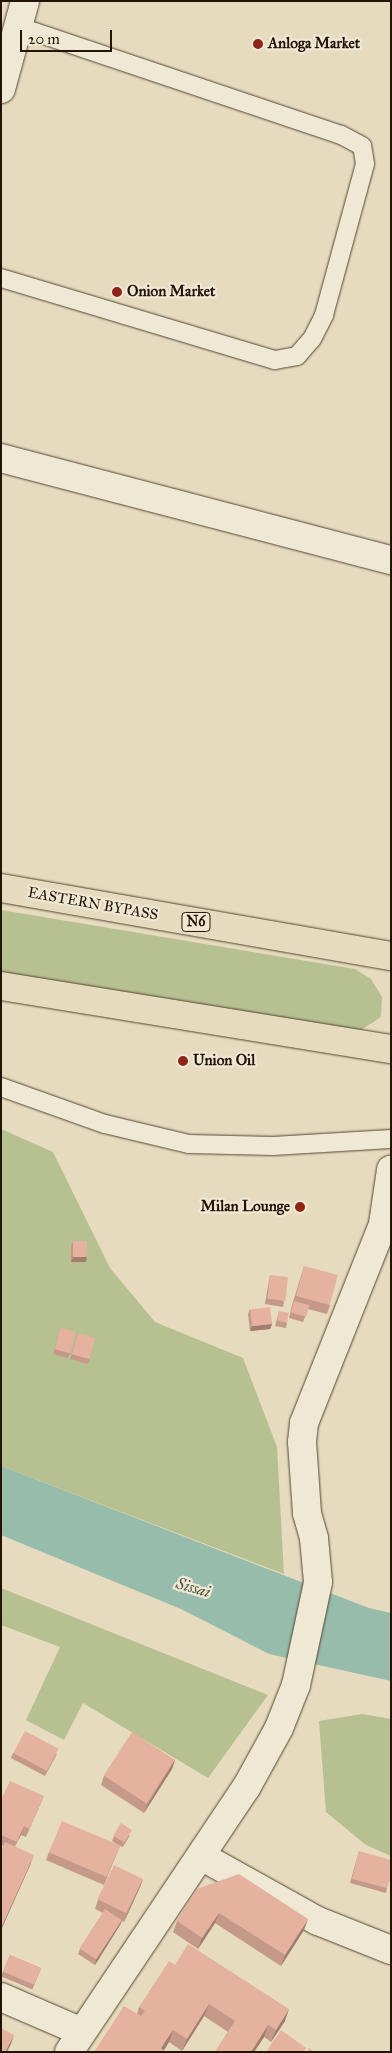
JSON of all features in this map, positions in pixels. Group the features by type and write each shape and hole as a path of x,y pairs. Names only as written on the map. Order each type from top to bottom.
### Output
{"highway":[{"name":"EASTERN BYPASS","path":"1,888 391,956"},
{"path":"1,986 391,1049"}],"street":[{"path":"1,89 22,14"},
{"path":"1,458 391,560"},
{"path":"1,1997 76,2042 201,1856 263,1759 278,1728 300,1669 318,1582 314,1538 307,1513 302,1442 304,1423 383,1224 391,1170"},
{"path":"201,1856 318,1921 391,1950"}],"lane":[{"path":"1,278 275,360 298,356 312,339 324,315 365,164 362,146 341,135 22,14"},
{"path":"1,1087 105,1124 189,1144 274,1146 391,1139"}],"shaded area":[{"path":"1,910 355,969 371,979 382,997 381,1017 358,1032 1,974"},
{"path":"1,1129 53,1152 110,1268 155,1322 243,1358 277,1447 284,1574 1,1466"},
{"path":"1,1588 268,1695 208,1778 83,1703 64,1740 26,1720 60,1647 1,1625"},
{"path":"362,1714 391,1719 391,1856 366,1845 326,1812 319,1721"}],"water":[{"name":"Sissai","path":"1,1466 369,1608 391,1613 391,1681 269,1654 181,1609 1,1535"}],"building":[{"path":"73,1241 87,1241 87,1257 73,1257"},
{"path":"304,1266 338,1275 330,1305 296,1296"},
{"path":"270,1275 288,1277 285,1301 267,1299"},
{"path":"294,1301 309,1305 306,1317 291,1313"},
{"path":"270,1307 272,1324 252,1326 250,1309"},
{"path":"279,1311 289,1313 287,1323 277,1321"},
{"path":"60,1328 76,1332 70,1353 55,1349"},
{"path":"78,1333 95,1338 89,1359 72,1354"},
{"path":"25,1731 59,1749 47,1771 13,1753"},
{"path":"132,1732 175,1760 146,1803 104,1776"},
{"path":"10,1781 44,1796 29,1829 24,1826 17,1842 1,1835 1,1800"},
{"path":"62,1821 120,1846 107,1877 49,1852"},
{"path":"121,1823 132,1830 124,1843 113,1836"},
{"path":"5,1842 34,1855 1,1928 1,1851"},
{"path":"359,1851 391,1860 391,1876 387,1888 352,1879"},
{"path":"114,1865 143,1879 126,1913 97,1899"},
{"path":"239,1874 308,1919 285,1955 219,1913 202,1938 177,1921 197,1889"},
{"path":"105,1909 122,1920 96,1959 79,1948"},
{"path":"188,1944 289,2009 276,2030 268,2025 251,2052 215,2052 235,2021 209,2004 187,2039 173,2030 161,2048 166,2052 94,2052 124,2006 141,2016 145,2011 139,2007 169,1961 175,1965"},
{"path":"10,1955 41,1968 34,1985 3,1972"},
{"path":"1,2028 14,2035 5,2052 1,2052"},
{"path":"281,2030 306,2048 303,2052 266,2052"}],"place":[{"name":"Anloga Market","path":"258,44"},
{"name":"Onion Market","path":"117,292"},
{"name":"Union Oil","path":"183,1061"},
{"name":"Milan Lounge","path":"300,1207"}]}
